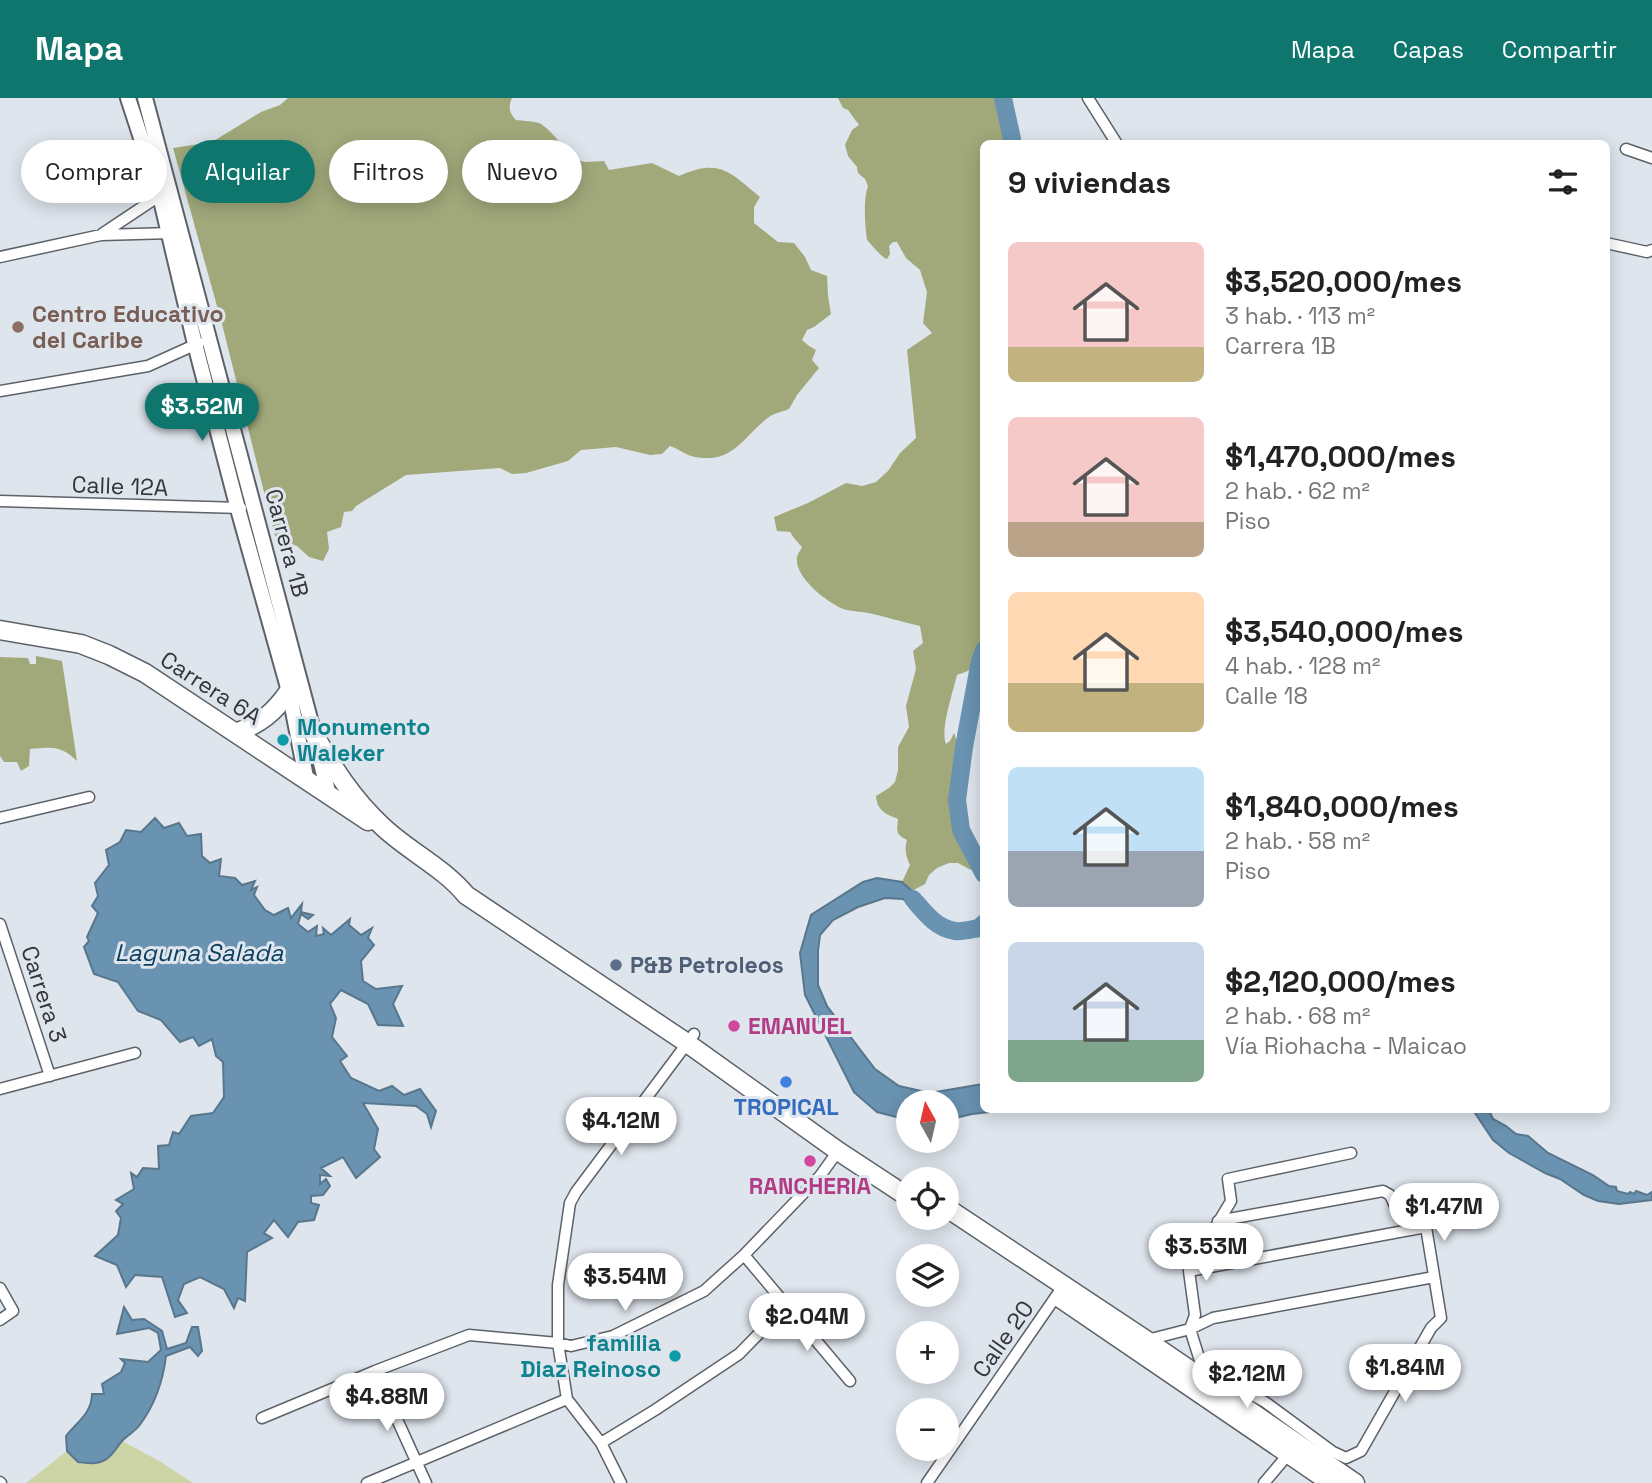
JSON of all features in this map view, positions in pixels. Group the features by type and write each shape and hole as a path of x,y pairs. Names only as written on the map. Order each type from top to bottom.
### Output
{"highway":[{"name":"Carrera 6A","path":"0,630 81,644 145,673 413,851"},
{"path":"236,733 267,718 289,691"},
{"path":"314,734 333,768 356,799 383,827 413,851 454,881 470,885 575,953 838,1151 896,1189"},
{"path":"690,1039 896,1175"},
{"path":"959,1217 1009,1256 1293,1449 1331,1483"},
{"path":"959,1228 1009,1256"},
{"path":"1293,1449 1355,1483"}],"street":[{"name":"Carrera 1B","path":"128,98 144,140"},
{"name":"Carrera 1B","path":"145,98 153,140"},
{"path":"1088,98 1114,140"},
{"path":"1626,149 1652,158"},
{"path":"102,234 148,203"},
{"name":"Carrera 1B","path":"167,203 195,344 289,691 307,782"},
{"name":"Carrera 1B","path":"174,232 209,338 329,796"},
{"path":"0,257 102,234 174,232"},
{"path":"1610,244 1647,252 1652,250"},
{"path":"0,391 148,366 209,338"},
{"name":"Calle 12A","path":"0,502 238,509 253,505"},
{"path":"0,818 89,797"},
{"name":"Carrera 3","path":"0,924 4,949 50,1076"},
{"path":"621,1483 601,1443 567,1399 558,1343 558,1285 570,1203 690,1039"},
{"path":"0,1089 135,1053"},
{"path":"262,1418 469,1335 571,1346 613,1336 704,1291 744,1255 820,1176 838,1151"},
{"path":"1218,1221 1383,1191 1390,1195 1395,1206 1426,1227 1441,1318 1431,1328 1361,1451 1346,1458 1333,1452 1265,1402 1202,1367 1190,1329 1195,1315 1189,1271 1218,1221 1230,1201 1228,1179 1350,1153"},
{"path":"1189,1271 1426,1227"},
{"path":"744,1255 849,1381"},
{"path":"1142,1346 1213,1318 1434,1277"},
{"path":"0,1288 13,1311 0,1320"},
{"name":"Calle 20","path":"927,1483 1060,1291"},
{"path":"601,1443 739,1354 788,1305"},
{"path":"375,1371 426,1483"},
{"path":"367,1483 567,1399"},
{"path":"1265,1483 1293,1449"}],"green space":[{"path":"288,98 512,98 510,110 516,120 543,125 558,140 462,140 462,203 582,203 582,161 604,161 609,170 652,163 679,176 704,168 723,170 760,197 754,207 754,223 778,242 794,243 811,270 827,276 831,314 807,330 802,340 816,350 812,360 819,368 789,409 771,416 737,447 719,456 695,457 670,446 662,454 650,455 616,447 581,450 568,461 526,473 512,474 500,468 406,475 352,511 344,512 341,527 327,532 329,549 323,561 309,557 297,546 275,536 222,324 188,203 315,203 315,140 215,140 261,112 280,105"},
{"path":"838,98 1003,98 1012,139 980,140 980,658 974,667 957,675 945,730 946,744 954,733 959,747 958,765 954,771 949,803 951,815 955,822 960,822 961,832 980,870 977,872 958,863 949,863 937,868 929,875 925,884 912,891 902,882 910,865 906,853 907,840 898,832 898,819 880,809 876,796 895,782 898,747 909,727 906,706 916,669 913,651 923,643 920,626 846,610 827,600 800,572 797,557 802,547 790,532 777,531 774,517 846,483 862,486 876,482 916,438 907,350 932,333 923,323 927,292 920,270 906,258 897,242 889,246 890,254 887,259 867,240 865,205 868,186 848,156 845,145 852,130 859,125 848,110 843,108"},
{"path":"181,147 181,177 173,148"},
{"path":"36,656 62,661 77,761 56,748 30,749 29,766 21,771 17,762 4,762 0,756 0,657 28,658 30,664 36,664"},
{"path":"122,1441 193,1483 26,1483 67,1451 78,1462 115,1451"}],"water":[{"name":"Laguna Salada","path":"155,818 164,828 179,823 187,836 201,834 202,856 210,863 221,859 219,876 235,878 242,885 255,881 251,890 257,887 254,895 265,910 274,915 288,908 291,918 302,904 301,912 313,915 308,919 301,914 298,924 308,932 317,926 316,936 324,934 323,928 331,935 350,919 349,925 361,935 372,928 368,938 374,945 361,961 363,981 376,989 402,986 393,1004 403,1026 378,1025 368,1004 341,990 330,1004 336,1018 332,1037 347,1056 340,1061 351,1078 379,1091 392,1086 404,1095 420,1089 436,1111 431,1127 427,1114 416,1106 363,1103 378,1129 374,1149 380,1157 356,1178 343,1157 321,1168 330,1176 320,1175 320,1184 326,1179 330,1186 323,1195 311,1196 311,1203 319,1205 314,1220 298,1222 288,1237 274,1220 264,1233 272,1238 247,1252 245,1301 238,1298 234,1308 224,1289 200,1277 184,1284 178,1300 187,1313 175,1317 162,1277 135,1275 126,1287 117,1265 95,1256 118,1235 121,1218 116,1211 123,1204 116,1200 134,1189 131,1173 137,1177 143,1168 159,1169 158,1146 169,1145 173,1132 179,1134 191,1116 213,1113 224,1097 223,1062 216,1056 212,1039 199,1046 193,1037 180,1042 161,1020 138,1011 118,982 94,974 84,947 89,941 87,937 98,913 92,906 98,896 95,883 109,865 106,850 120,842 126,830 141,832"},
{"path":"877,878 902,882 921,899 929,918 903,899 885,898 858,907 833,920 820,935 818,985 827,1006 875,1069 899,1086 917,1090 896,1090 896,1117 877,1112 854,1092 805,995 800,953 811,915 863,882"},
{"path":"980,1085 981,1113 959,1117 959,1090 948,1090"},
{"path":"1475,1113 1490,1113 1493,1119 1516,1134 1528,1136 1548,1153 1609,1186 1616,1187 1617,1191 1634,1194 1636,1191 1647,1195 1652,1192 1652,1200 1619,1204 1598,1201 1509,1153 1493,1140"},
{"path":"124,1307 132,1320 144,1319 162,1331 167,1349 186,1343 192,1327 198,1327 202,1351 198,1356 190,1347 166,1356 157,1392 150,1410 139,1426 102,1462 78,1462 67,1451 66,1436 87,1412 92,1394 104,1394 102,1384 121,1372 125,1363 121,1359 148,1362 161,1350 158,1333 149,1328 117,1334"}],"waterway":[{"path":"1003,98 1012,140"},
{"path":"980,661 957,800 961,830 980,866"},
{"path":"913,899 942,927 958,931 980,927"}],"place":[{"name":"Centro Educativo del Caribe","path":"18,327"},
{"name":"Monumento Waleker","path":"283,740"},
{"name":"P&B Petroleos","path":"616,965"},
{"name":"EMANUEL","path":"734,1026"},
{"name":"TROPICAL","path":"786,1082"},
{"name":"RANCHERIA","path":"810,1161"},
{"name":"familia Diaz Reinoso","path":"675,1356"}]}
